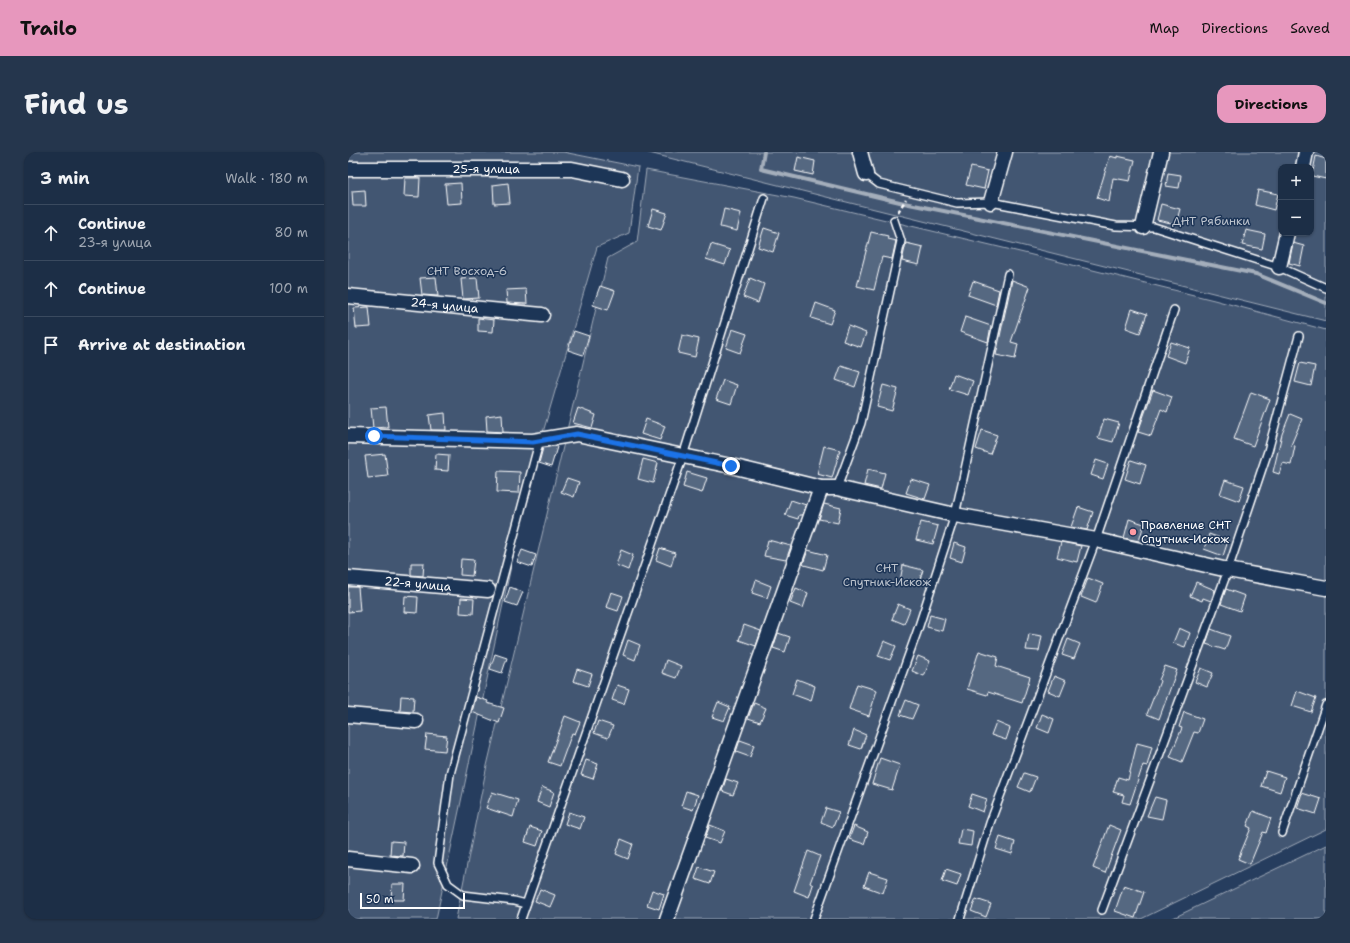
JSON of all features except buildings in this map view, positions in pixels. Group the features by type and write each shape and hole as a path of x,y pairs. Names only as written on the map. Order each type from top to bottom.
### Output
{"street":[{"path":"860,152 866,174"},
{"path":"991,202 1005,152"},
{"path":"1143,227 1161,152"},
{"path":"1304,164 1306,152"},
{"name":"25-я улица","path":"348,169 572,169 622,179"},
{"path":"1279,267 1286,236"},
{"name":"24-я улица","path":"348,296 542,315"},
{"path":"348,436 536,440 577,434 731,466 821,488 837,488 955,515 1096,540 1228,570 1326,588"},
{"path":"667,919 821,488"},
{"name":"22-я улица","path":"348,578 488,590"},
{"path":"348,716 416,721"},
{"path":"348,859 412,866"}],"lane":[{"path":"866,174 878,184 957,203 991,202 1116,226 1154,227 1279,267 1326,288"},
{"path":"521,919 683,456 764,198"},
{"path":"837,488 861,423 901,240 894,220"},
{"path":"814,919 914,639 955,515 1008,274"},
{"path":"960,919 990,823 1096,540 1174,310"},
{"path":"1102,910 1228,570 1268,451 1299,336"},
{"path":"526,904 514,901 463,896 448,884 438,863 450,774 536,440"},
{"path":"1282,833 1326,705"}],"path":[{"path":"894,220 910,192"}],"green space":[{"name":"СНТ Восход-6","path":"348,152 563,152 638,167 629,233 597,247 530,477 436,919 348,919"},
{"name":"ДНТ Рябинки","path":"645,152 1326,152 1326,321"},
{"name":"СНТ Спутник-Искож","path":"646,170 794,198 1214,300 1326,330 1326,829 1141,919 456,919 486,770 608,258 637,242"},
{"path":"1326,845 1326,919 1171,919"}],"waterway":[{"path":"764,152 761,169 904,203 1256,274 1326,303"}],"place":[{"name":"Правление СНТ Спутник-Искож","path":"1133,532"}],"route":[{"path":"374,436 533,442 540,439 577,434 731,466"}]}
